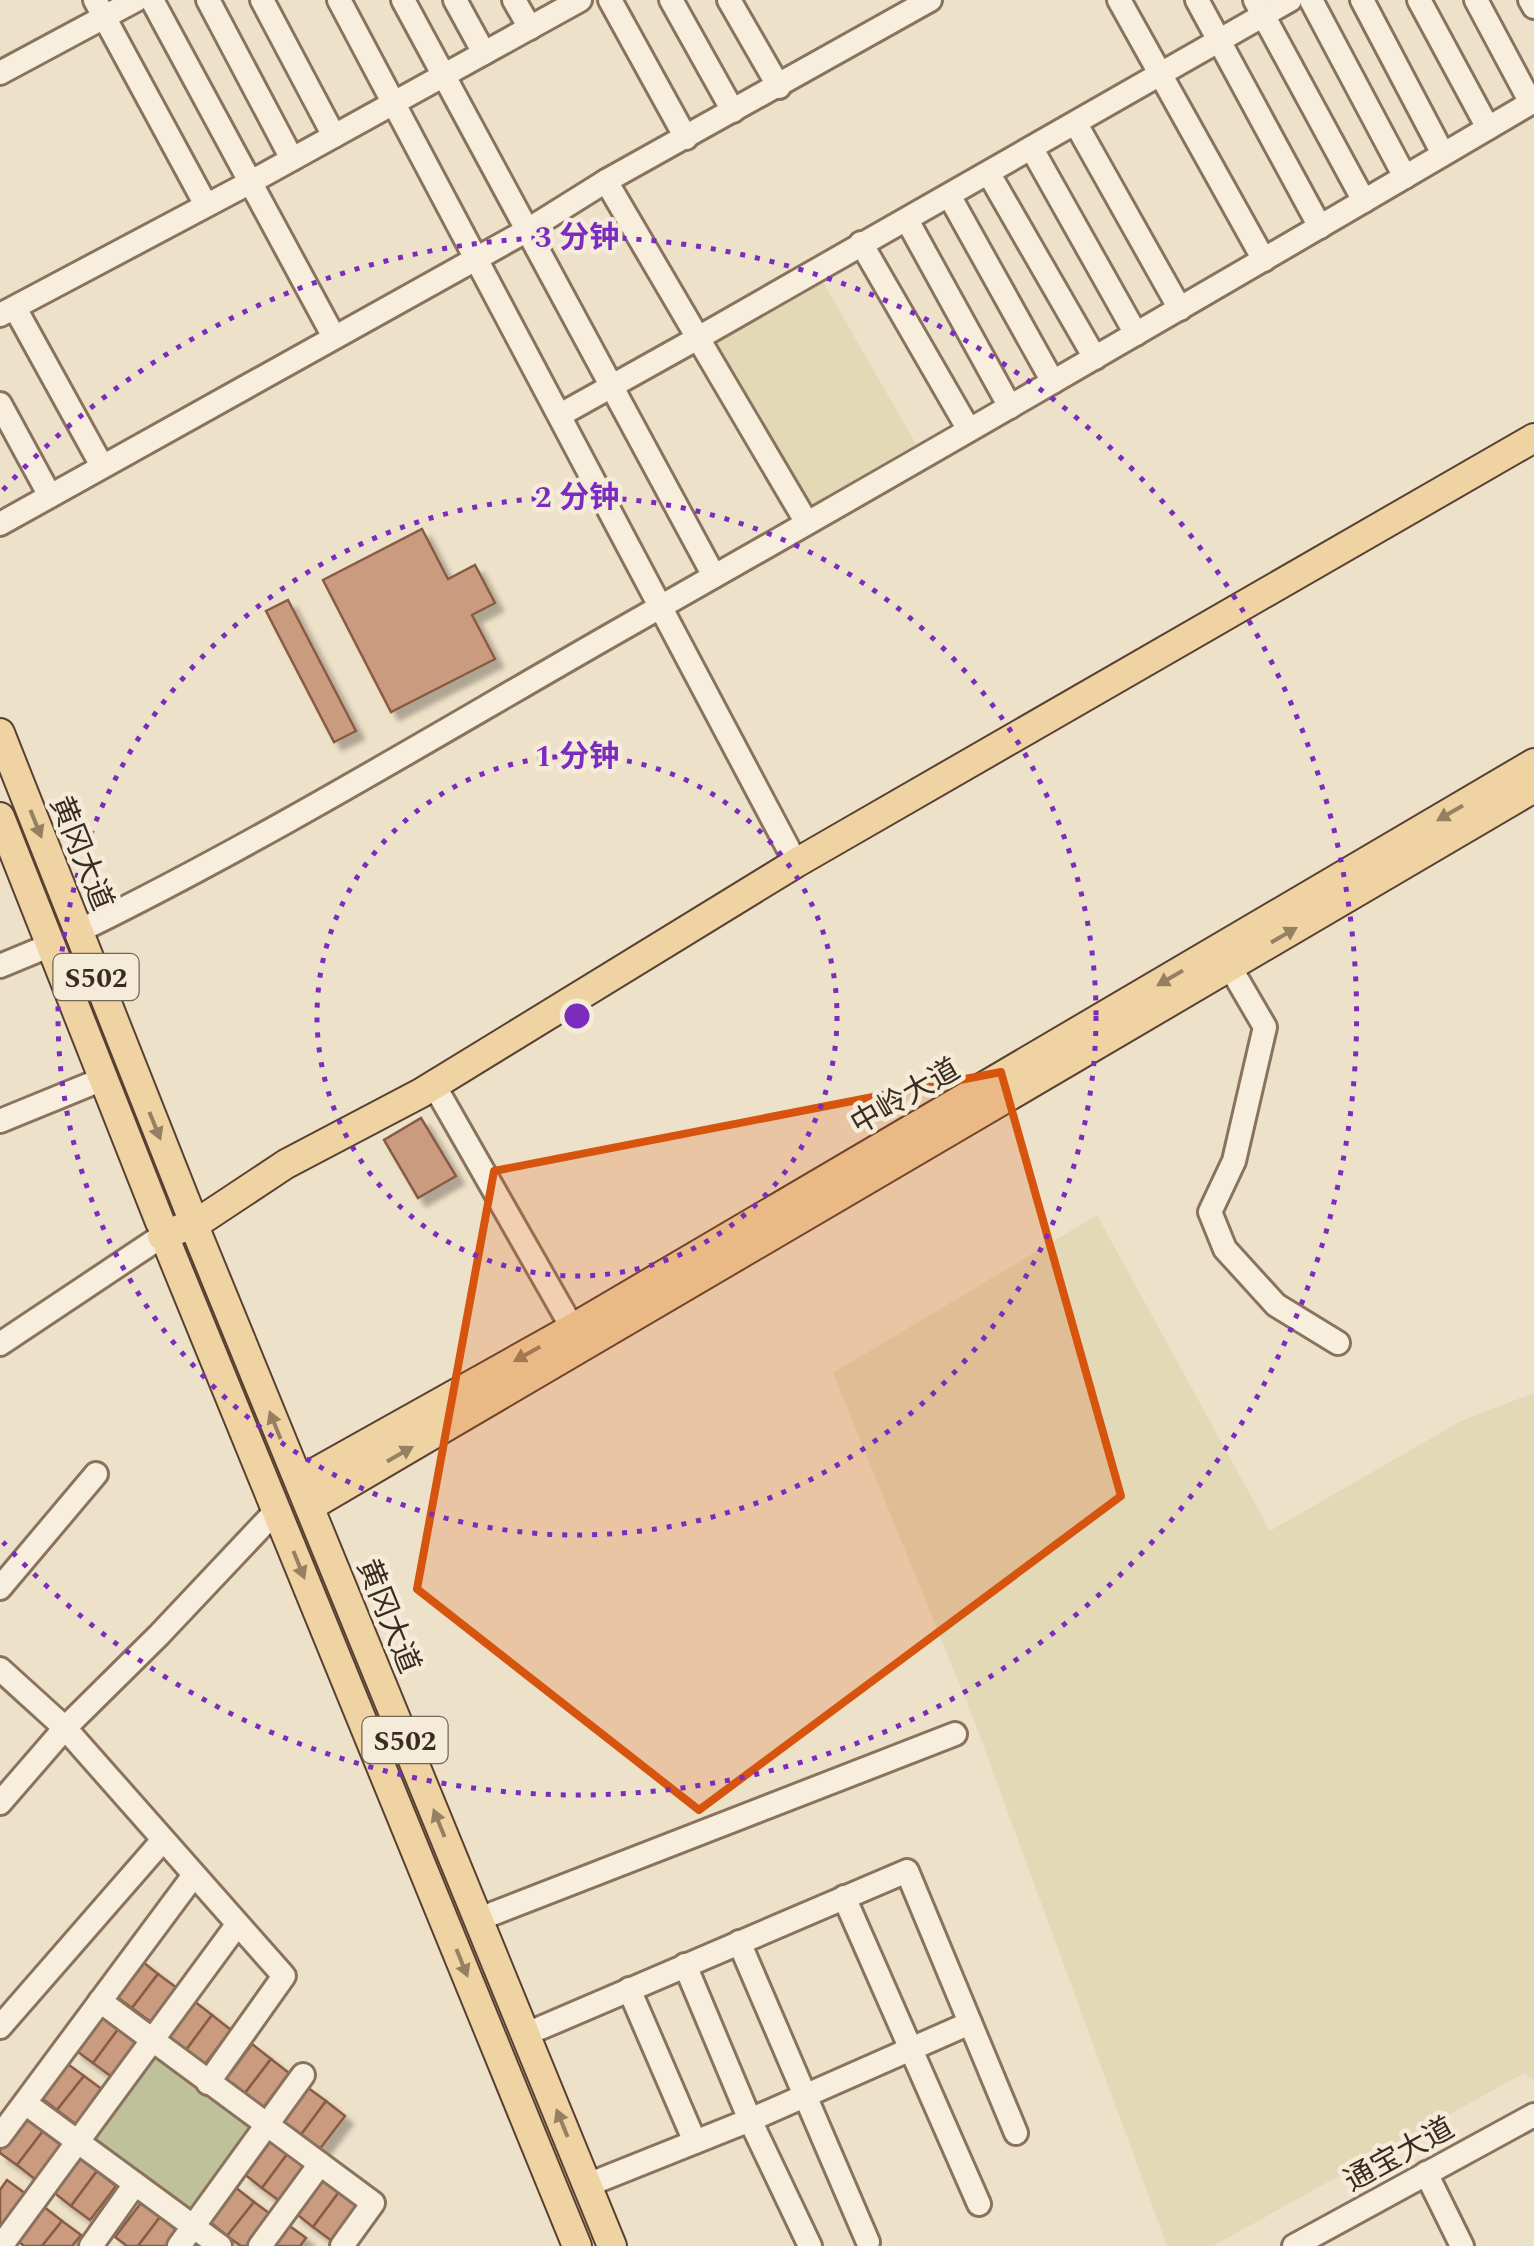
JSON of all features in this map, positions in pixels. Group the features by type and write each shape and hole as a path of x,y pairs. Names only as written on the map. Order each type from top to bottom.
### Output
{"main road":[{"path":"164,1235 200,1221 286,1164 434,1085 796,863 1534,438"},
{"name":"黄冈大道","path":"0,733 195,1227 612,2246"},
{"name":"中岭大道","path":"578,1338 1534,763"},
{"name":"中岭大道","path":"310,1490 1230,967 1534,788"},
{"name":"黄冈大道","path":"0,817 164,1235 578,2246"}],"street":[{"path":"0,73 100,8 136,0"},
{"path":"152,0 334,337"},
{"path":"208,0 292,159"},
{"path":"262,0 334,136"},
{"path":"339,0 796,863"},
{"path":"402,0 714,576"},
{"path":"456,0 484,53"},
{"path":"514,0 530,28"},
{"path":"610,0 686,138"},
{"path":"671,0 733,111"},
{"path":"729,0 779,87"},
{"path":"0,524 930,0"},
{"path":"1119,0 1264,260"},
{"path":"1197,0 1320,226"},
{"path":"560,415 1076,124 1219,40 1259,8 1290,0"},
{"path":"1311,0 1405,176"},
{"path":"1362,0 1443,154"},
{"path":"1419,0 1488,128"},
{"path":"83,929 178,883 1180,310 1532,102 1476,0"},
{"path":"1530,0 1534,7"},
{"path":"102,466 7,311 250,182 575,1"},
{"path":"100,8 206,206"},
{"path":"1259,8 1364,200"},
{"path":"1076,124 1180,310"},
{"path":"1032,149 1136,334"},
{"path":"989,174 1095,358"},
{"path":"606,181 807,523"},
{"path":"950,197 1054,382"},
{"path":"907,220 1010,407"},
{"path":"861,243 969,430"},
{"path":"0,404 50,496"},
{"path":"0,966 46,947"},
{"path":"1230,967 1265,1027 1234,1161 1210,1212 1225,1249 1276,1306 1338,1343"},
{"path":"0,1121 98,1081"},
{"path":"434,1085 578,1338"},
{"path":"0,1344 164,1235"},
{"path":"0,1588 96,1474"},
{"path":"0,1803 65,1728 159,1636 275,1512"},
{"path":"0,1669 65,1728 284,1976 208,2083"},
{"path":"492,1914 955,1734"},
{"path":"0,2027 163,1840"},
{"path":"538,2030 907,1871 1016,2133"},
{"path":"0,2136 194,1875"},
{"path":"844,1897 979,2204"},
{"path":"1,2246 237,1924"},
{"path":"739,1942 868,2242"},
{"path":"685,1965 750,2120 810,2246"},
{"path":"629,1988 695,2142"},
{"path":"100,2001 373,2203 342,2246"},
{"path":"595,2182 750,2120 970,2023"},
{"path":"179,2246 302,2076"},
{"path":"25,2103 220,2246"},
{"name":"通宝大道","path":"1294,2246 1534,2115"},
{"path":"260,2246 320,2164"},
{"path":"1426,2173 1462,2246"},
{"path":"91,2246 135,2184"}],"highlighted area":[{"path":"1001,1072 1121,1496 699,1810 417,1589 494,1171"}],"shaded area":[{"path":"820,277 916,444 809,506 712,340"},
{"path":"1097,1215 1270,1531 1461,1421 1534,1393 1534,2081 1524,2073 1213,2246 1167,2246 974,1720 833,1373"}],"green space":[{"path":"151,2040 266,2125 193,2226 77,2142"}],"building":[{"path":"422,529 448,579 475,565 495,603 472,615 495,659 391,712 323,580"},
{"path":"288,600 356,731 334,742 266,611"},
{"path":"421,1118 456,1176 418,1198 384,1140"},
{"path":"139,1959 158,1974 132,2008 113,1994"},
{"path":"158,1974 177,1988 151,2022 132,2008"},
{"path":"194,2001 212,2015 186,2050 167,2035"},
{"path":"100,2014 119,2028 93,2063 74,2049"},
{"path":"212,2015 231,2030 205,2064 186,2050"},
{"path":"119,2028 138,2043 112,2077 93,2063"},
{"path":"252,2044 271,2059 245,2093 226,2079"},
{"path":"271,2059 289,2073 263,2108 245,2093"},
{"path":"65,2062 84,2076 57,2110 39,2096"},
{"path":"84,2076 103,2090 77,2125 57,2110"},
{"path":"307,2087 326,2101 300,2136 281,2121"},
{"path":"326,2101 345,2116 319,2150 300,2136"},
{"path":"24,2117 43,2131 17,2165 0,2153 0,2148"},
{"path":"43,2131 62,2146 36,2180 17,2165"},
{"path":"269,2139 288,2153 262,2188 243,2173"},
{"path":"288,2153 307,2168 281,2202 262,2188"},
{"path":"78,2157 97,2171 71,2206 52,2191"},
{"path":"97,2171 116,2186 90,2220 71,2206"},
{"path":"320,2178 339,2192 313,2227 294,2212"},
{"path":"7,2180 26,2194 0,2229 0,2190"},
{"path":"235,2187 254,2202 227,2236 209,2221"},
{"path":"339,2192 358,2207 332,2241 313,2227"},
{"path":"254,2202 273,2216 250,2246 241,2246 227,2236"},
{"path":"141,2203 160,2217 138,2246 127,2246 115,2237"},
{"path":"43,2206 62,2221 42,2246 24,2246 17,2240"},
{"path":"160,2217 179,2232 168,2246 138,2246"},
{"path":"62,2221 81,2235 72,2246 42,2246"},
{"path":"287,2224 306,2238 300,2246 270,2246"}]}
